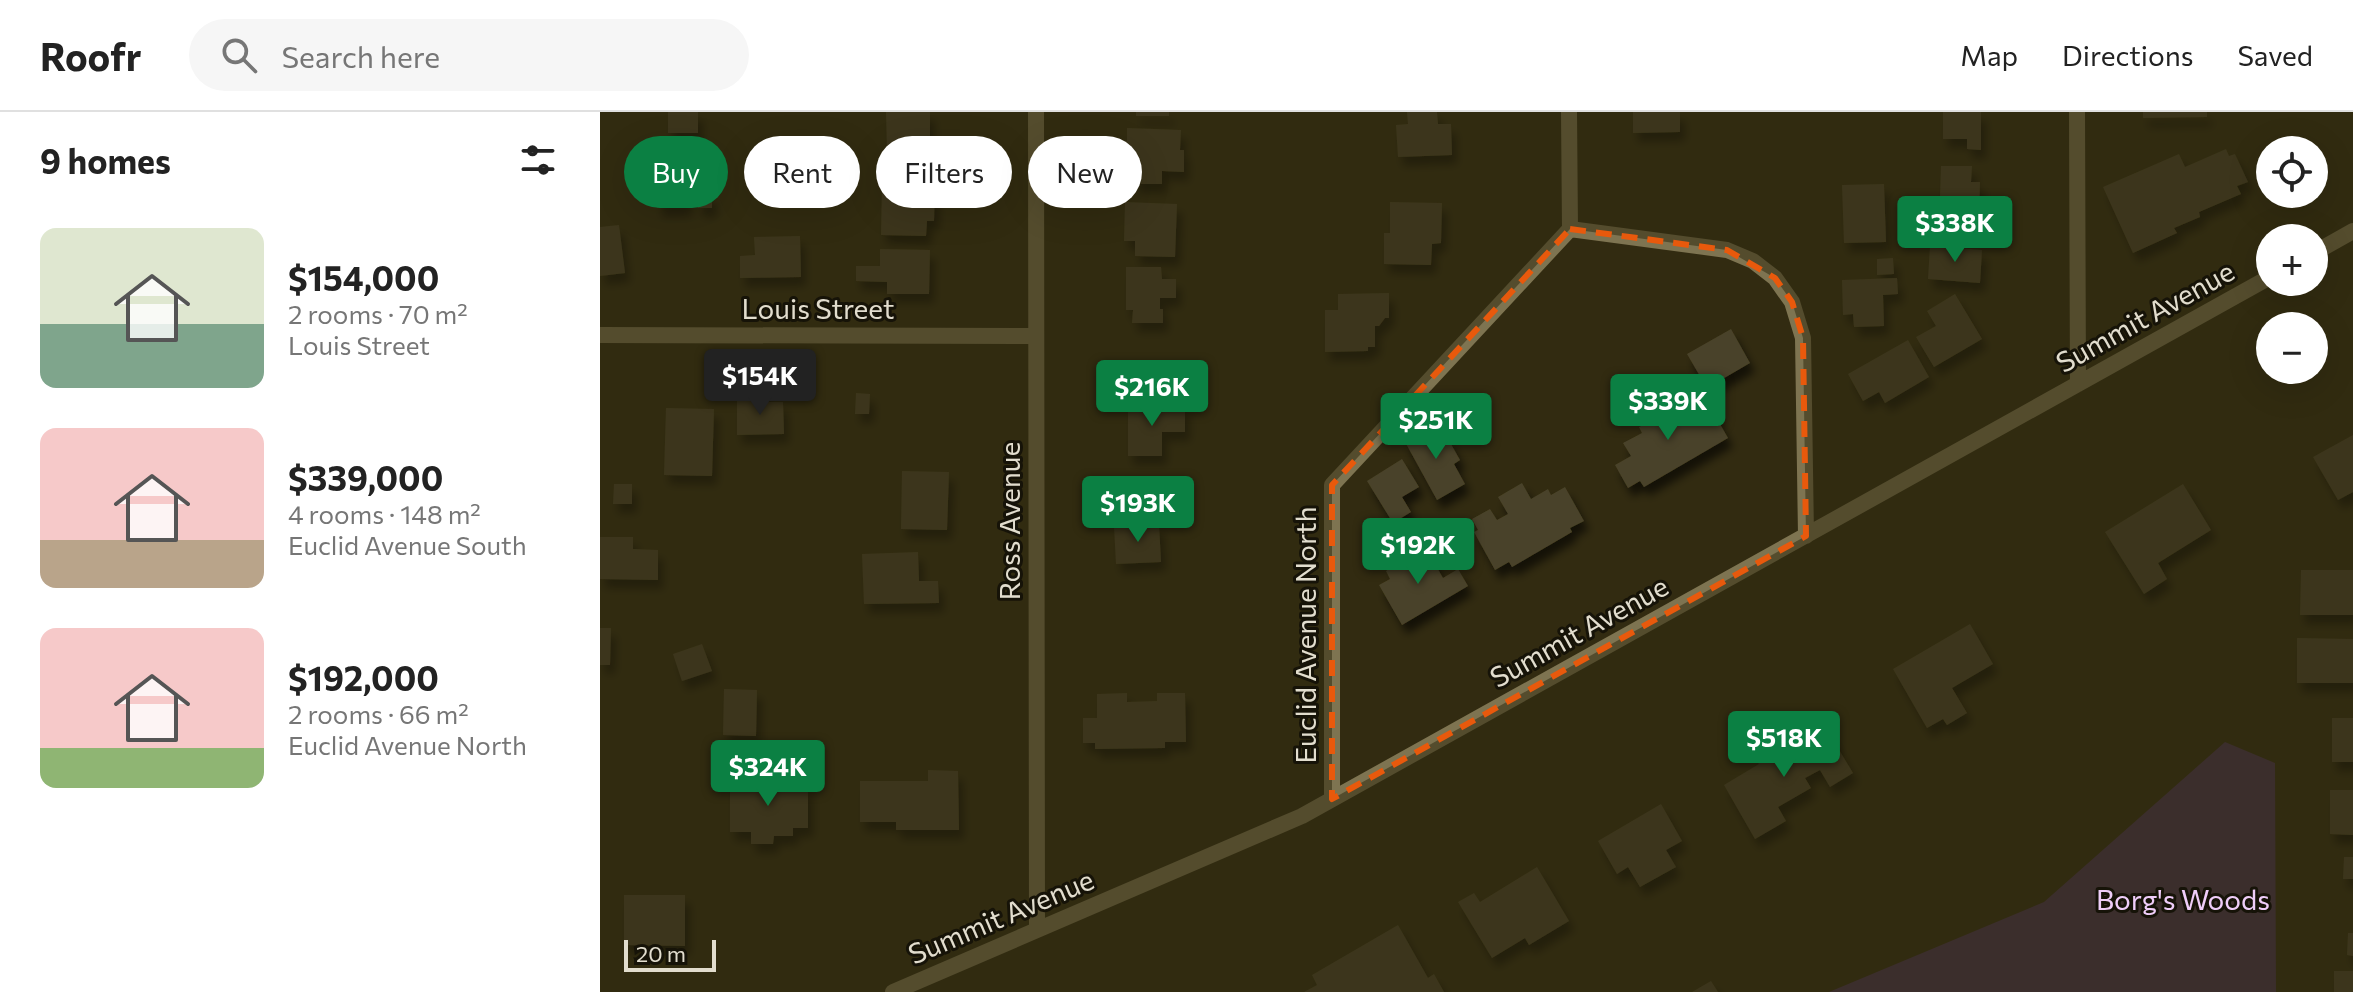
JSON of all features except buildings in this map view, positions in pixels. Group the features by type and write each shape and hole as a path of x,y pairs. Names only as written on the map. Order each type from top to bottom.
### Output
{"street":[{"name":"Ross Avenue","path":"1036,112 1037,929"},
{"path":"1569,112 1570,229 1727,250 1753,261 1775,278 1792,302 1803,338 1806,536"},
{"path":"2077,112 2078,384"},
{"name":"Euclid Avenue North","path":"1332,799 1332,485 1570,229"},
{"path":"2328,245 2353,231"},
{"name":"Summit Avenue","path":"893,992 1302,816 2256,285"},
{"name":"Louis Street","path":"600,335 1036,336"}],"highlighted area":[{"path":"1570,229 1727,250 1775,278 1792,302 1803,338 1806,536 1332,799 1332,485"}],"green space":[{"name":"Borg's Woods","path":"2225,742 2275,763 2276,992 1829,992 2044,902"}]}
